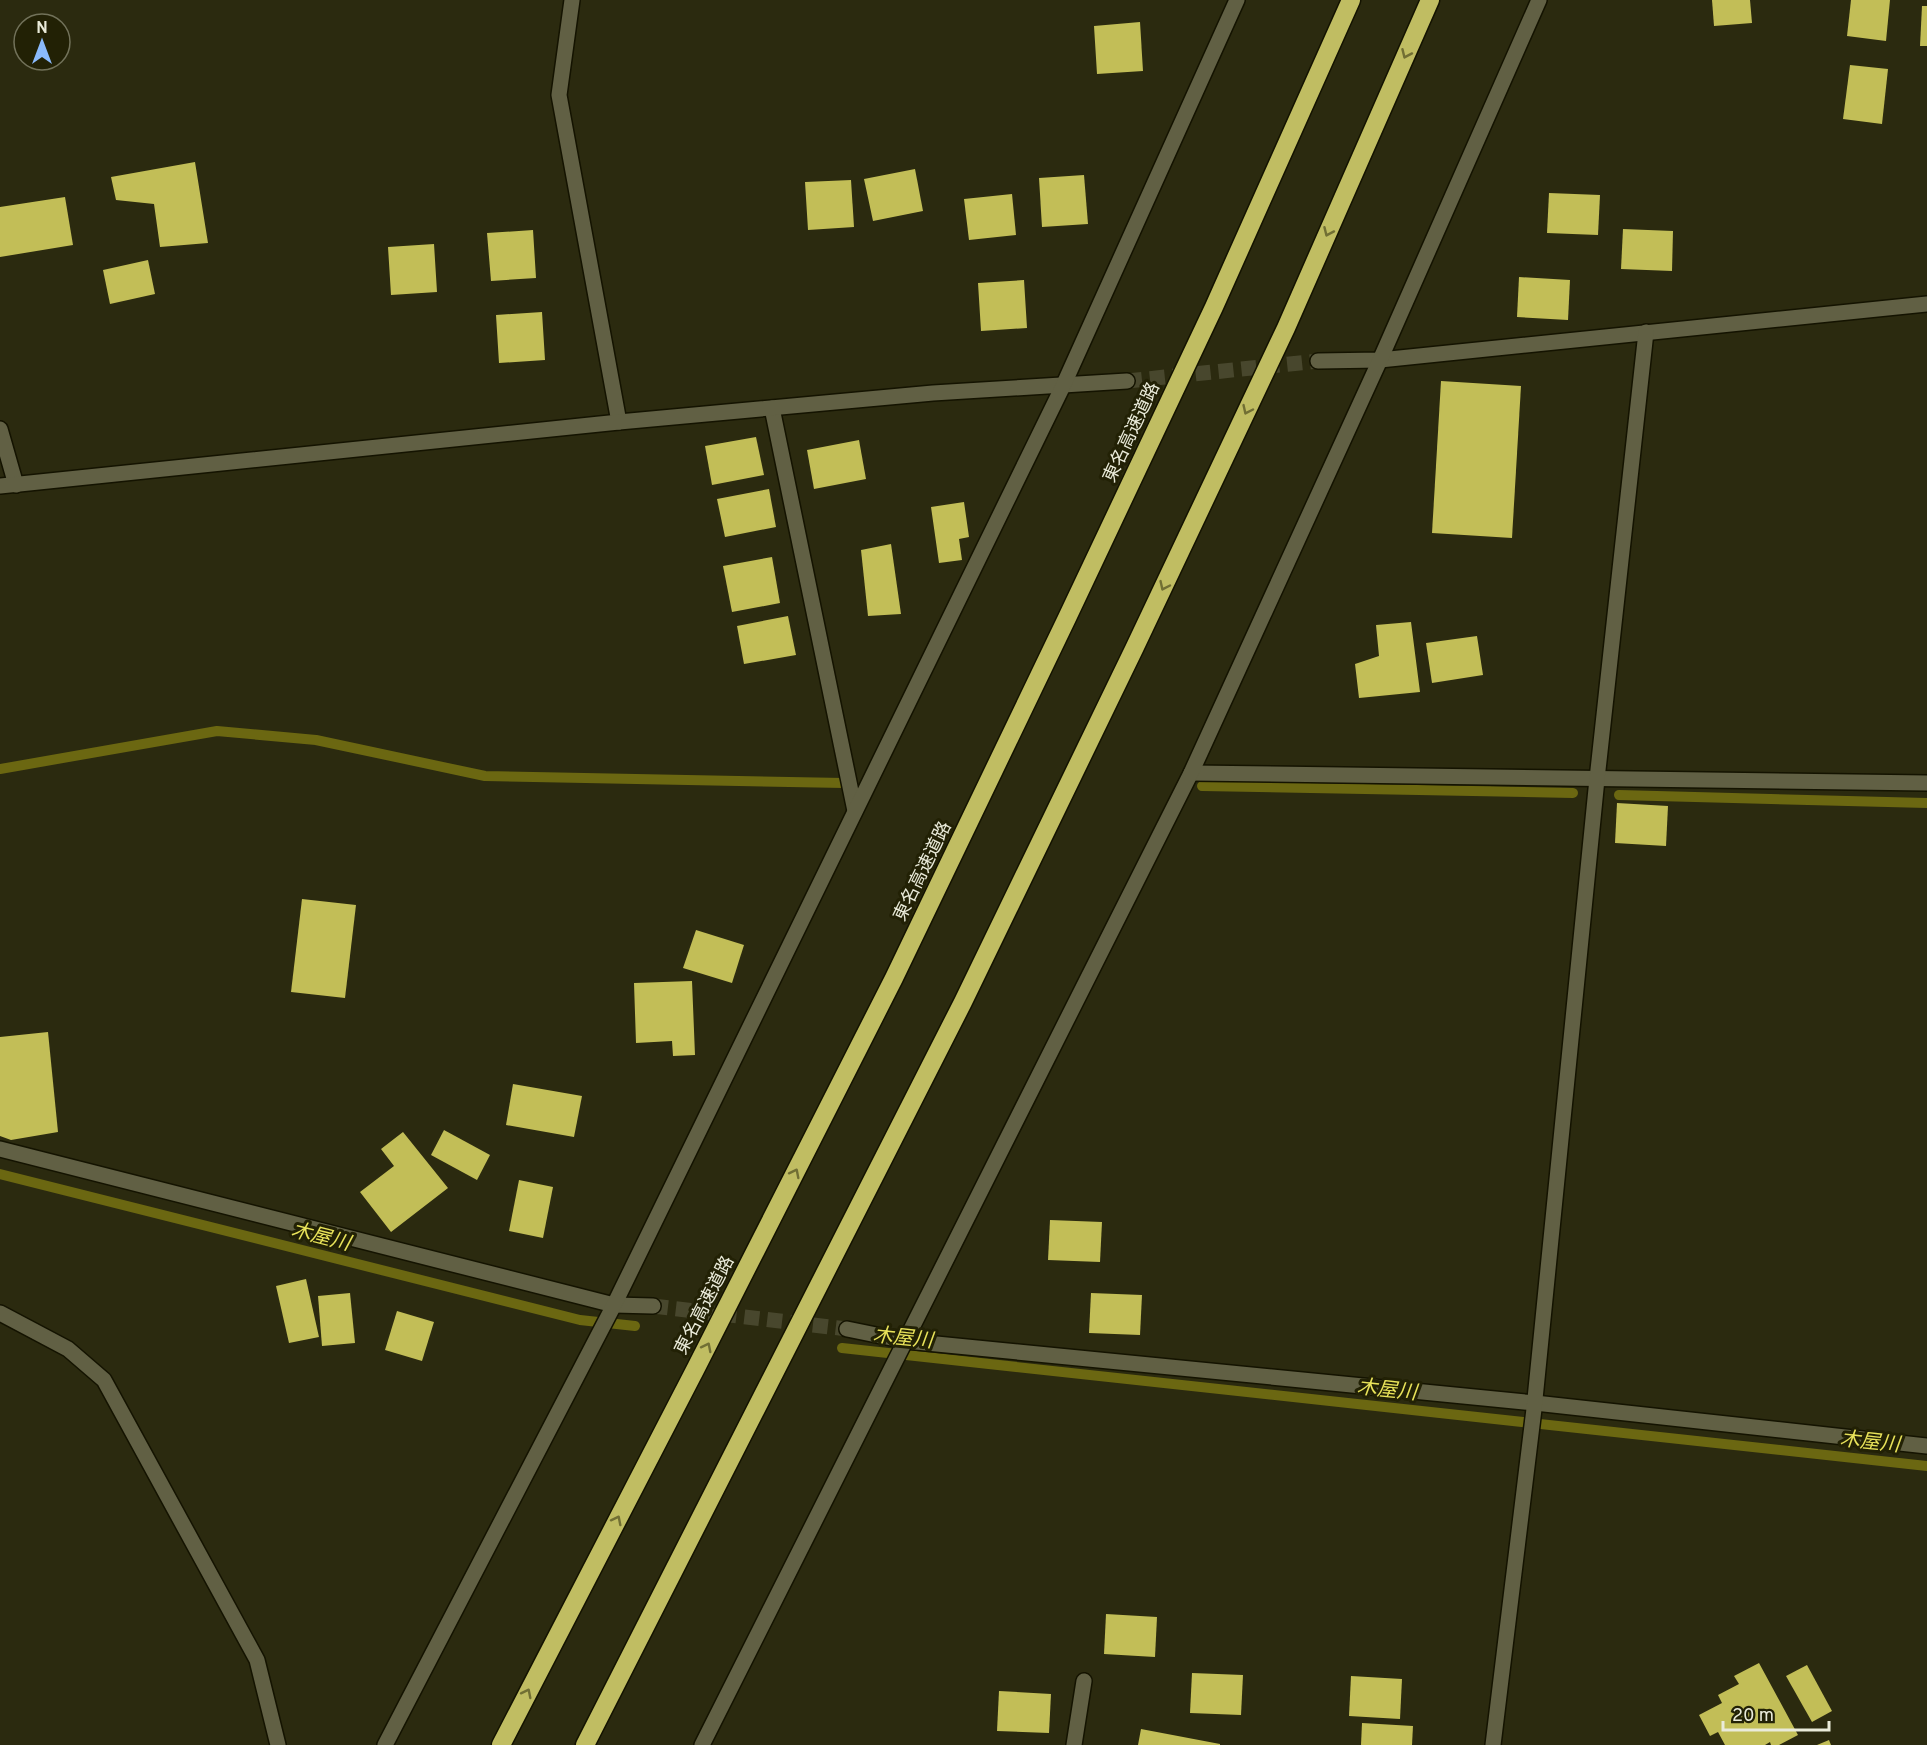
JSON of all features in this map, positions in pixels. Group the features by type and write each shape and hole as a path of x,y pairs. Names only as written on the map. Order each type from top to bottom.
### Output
{"highway":[{"name":"東名高速道路","path":"501,1745 894,978 1214,307 1351,0"},
{"path":"585,1745 963,1002 1119,681 1291,317 1430,0"}],"street":[{"path":"572,0 559,95 619,422"},
{"path":"385,1745 612,1309 1063,386 1237,0"},
{"path":"702,1745 1191,773 1380,360 1539,0"},
{"path":"1318,361 1380,360 1927,304"},
{"path":"1493,1745 1534,1406 1597,779 1646,332"},
{"path":"0,486 619,422 933,393 1127,381"},
{"path":"772,408 855,811"},
{"path":"0,429 16,485"},
{"path":"1191,773 1927,783"},
{"path":"0,1149 612,1309 653,1306"},
{"path":"0,1313 68,1349 104,1380 257,1660 278,1745"},
{"path":"846,1329 905,1342 1927,1446"},
{"path":"1074,1745 1084,1681"}],"building":[{"path":"1712,0 1750,0 1752,23 1714,26"},
{"path":"1851,0 1890,0 1886,41 1847,36"},
{"path":"1922,6 1927,6 1927,46 1920,46"},
{"path":"1140,22 1143,71 1097,74 1094,26"},
{"path":"1850,65 1888,69 1882,124 1843,119"},
{"path":"195,162 208,243 160,247 154,204 116,200 111,177"},
{"path":"915,169 923,211 873,221 864,179"},
{"path":"1084,175 1088,224 1042,227 1039,178"},
{"path":"851,180 854,227 808,230 805,182"},
{"path":"1549,193 1600,195 1598,235 1547,233"},
{"path":"1012,194 1016,235 969,240 964,199"},
{"path":"65,197 73,245 0,257 0,207"},
{"path":"1623,229 1673,231 1672,271 1621,269"},
{"path":"533,230 536,278 491,281 487,233"},
{"path":"434,244 437,292 391,295 388,247"},
{"path":"148,260 155,294 110,304 103,270"},
{"path":"1519,277 1570,280 1568,320 1517,317"},
{"path":"1024,280 1027,328 981,331 978,283"},
{"path":"542,312 545,360 499,363 496,315"},
{"path":"1441,381 1521,386 1512,538 1432,533"},
{"path":"756,437 764,475 712,485 705,446"},
{"path":"859,440 866,479 814,489 807,450"},
{"path":"769,489 776,527 725,537 717,499"},
{"path":"964,502 969,537 959,539 962,560 939,563 931,507"},
{"path":"891,544 901,614 868,616 861,550"},
{"path":"772,557 780,603 732,612 723,566"},
{"path":"788,616 796,655 744,664 737,626"},
{"path":"1411,622 1420,692 1359,698 1355,664 1379,656 1376,625"},
{"path":"1477,636 1483,675 1432,683 1426,643"},
{"path":"1617,803 1668,806 1666,846 1615,843"},
{"path":"302,899 356,905 345,998 291,992"},
{"path":"696,930 744,945 732,983 683,968"},
{"path":"692,981 695,1055 673,1056 672,1041 636,1043 634,983"},
{"path":"48,1032 58,1132 11,1140 0,1136 0,1037"},
{"path":"513,1084 582,1096 574,1137 506,1125"},
{"path":"444,1130 490,1155 477,1180 431,1155"},
{"path":"403,1132 448,1188 391,1232 360,1192 394,1166 381,1149"},
{"path":"519,1180 553,1187 543,1238 509,1231"},
{"path":"1050,1220 1102,1222 1100,1262 1048,1260"},
{"path":"306,1279 319,1337 289,1343 276,1286"},
{"path":"350,1293 355,1343 322,1346 318,1296"},
{"path":"1091,1293 1142,1295 1140,1335 1089,1333"},
{"path":"397,1311 434,1322 422,1361 385,1350"},
{"path":"1106,1614 1157,1617 1155,1657 1104,1654"},
{"path":"1759,1663 1798,1735 1779,1745 1771,1745 1770,1742 1765,1745 1725,1745 1718,1732 1710,1736 1699,1715 1722,1703 1718,1695 1739,1684 1734,1676"},
{"path":"1807,1665 1832,1711 1812,1722 1786,1676"},
{"path":"1192,1673 1243,1675 1241,1715 1190,1713"},
{"path":"1351,1676 1402,1679 1400,1719 1349,1716"},
{"path":"999,1691 1051,1694 1049,1733 997,1731"},
{"path":"1362,1723 1413,1726 1412,1745 1361,1745"},
{"path":"1141,1729 1220,1744 1220,1745 1138,1745"},
{"path":"1829,1740 1831,1745 1817,1745"}],"waterway":[{"path":"0,769 217,731 316,740 485,776 844,783"},
{"path":"1202,786 1573,793"},
{"path":"1619,795 1927,803"},
{"name":"木屋川","path":"0,1174 580,1320 635,1326"},
{"name":"木屋川","path":"842,1348 1927,1466"}],"tunnel":[{"path":"1127,381 1318,361"},
{"path":"653,1306 847,1329"}]}
